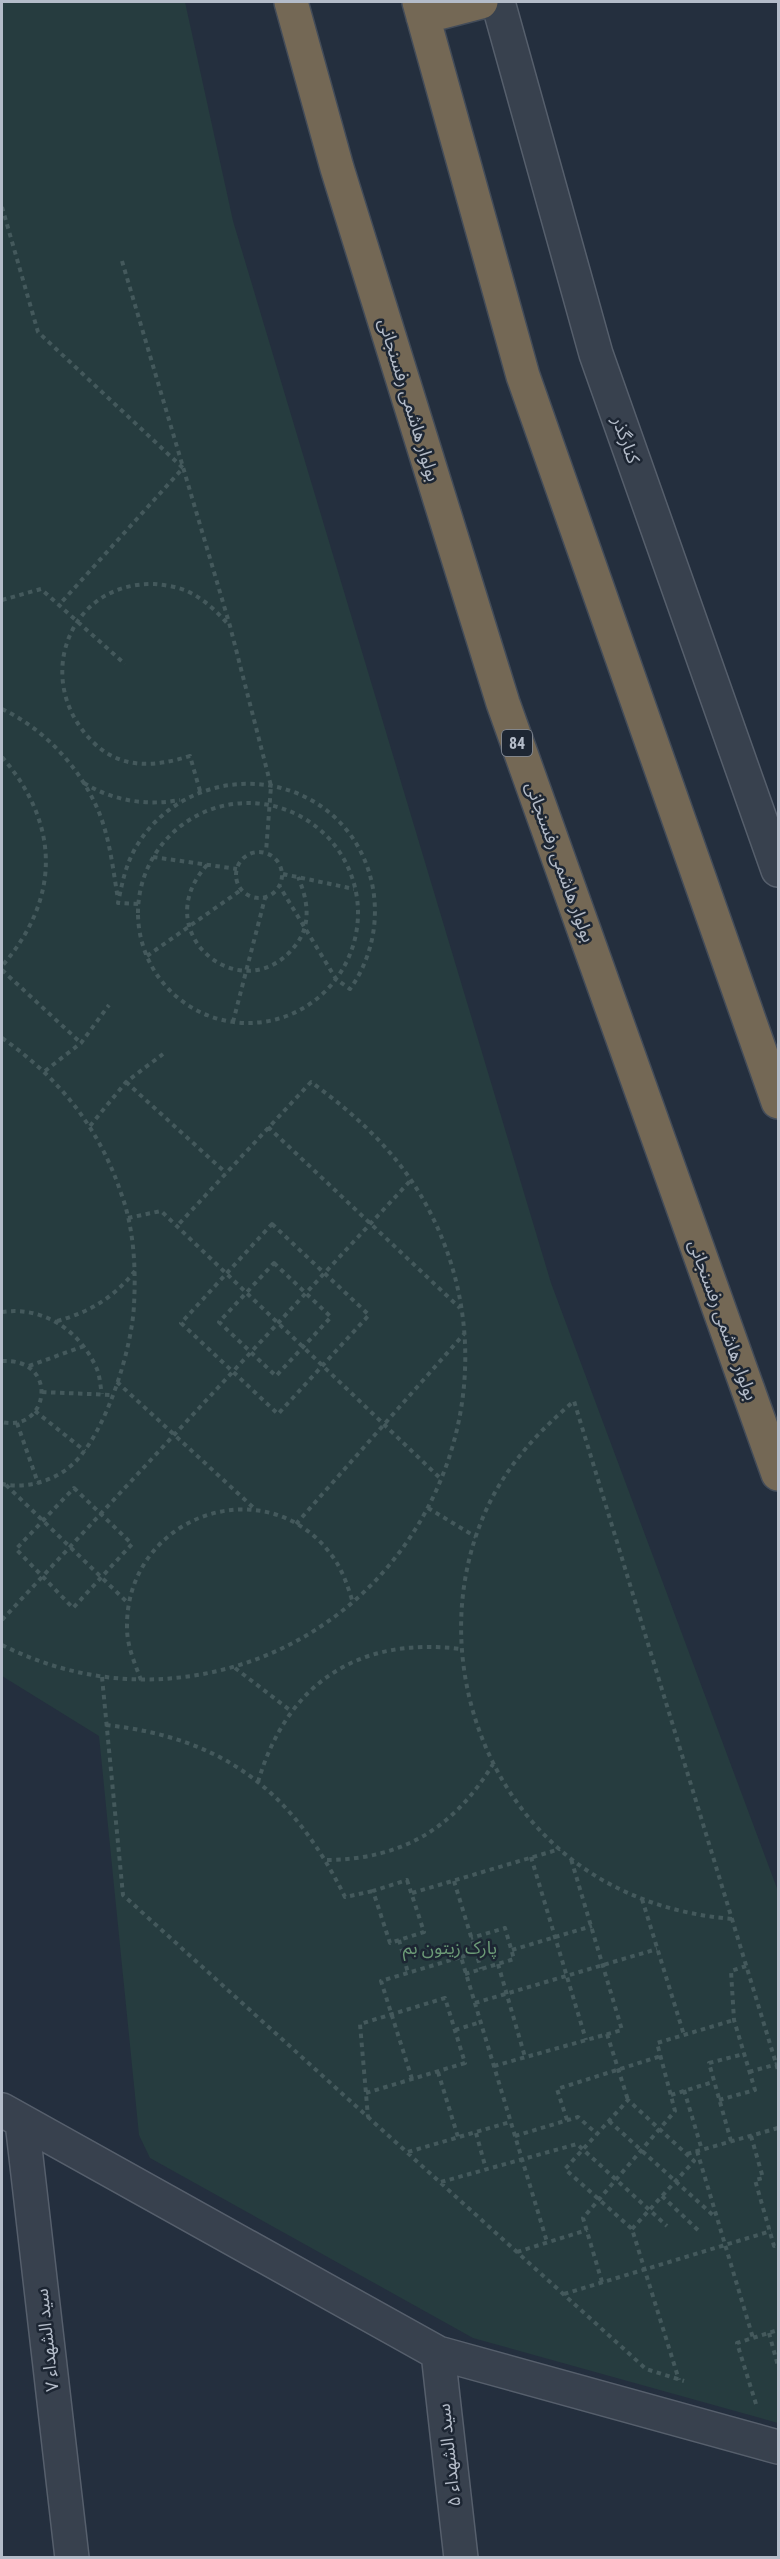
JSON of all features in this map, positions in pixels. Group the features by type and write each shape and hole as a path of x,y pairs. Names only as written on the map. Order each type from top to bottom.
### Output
{"highway":[{"name":"بولوار هاشمی رفسنجانی","path":"291,2 337,168 503,703 778,1474"},
{"path":"481,2 422,9 523,376 778,1102"}],"street":[{"name":"کنارگذر","path":"498,2 596,354 778,870"},
{"path":"12,2116 438,2353 778,2447"},
{"name":"سید الشهداء ۷","path":"12,2116 72,2558"},
{"name":"سید الشهداء ۵","path":"438,2353 461,2558"}],"path":[{"path":"2,207 38,332 183,468"},
{"path":"122,261 230,626 271,786 266,852"},
{"path":"59,605 183,468"},
{"path":"200,791 190,756 162,764 139,764 116,757 96,745 79,728 68,708 62,685 62,661 68,638 78,622 97,601 117,590 140,584 164,585 187,591 207,603 230,626"},
{"path":"2,600 41,590 125,664"},
{"path":"2,709 39,732 61,752 83,783 98,810 108,843 118,903"},
{"path":"2,757 20,778 34,804 43,832 46,862 43,892 33,920 19,946 2,966"},
{"path":"83,783 93,789 132,802 163,803 185,799"},
{"path":"118,903 124,874 136,847 152,825 174,806 200,791 227,784 256,783 284,788 311,800 334,817 353,839 367,865 375,892 376,922 370,950 359,977 350,989 336,979 279,886"},
{"path":"247,803 270,805 290,811 309,821 338,851 355,889 357,927 346,963 336,979 307,1005 290,1015 272,1020 233,1022 191,1007 173,993 158,976 147,956 139,931 138,904 143,880 153,857 166,839 183,824 203,812 224,805 247,803"},
{"path":"257,851 266,852 280,864 283,874 279,886 274,893 266,897 248,895 241,890 236,880 240,861 248,854 257,851"},
{"path":"153,857 237,869"},
{"path":"207,865 196,878 189,893 186,910 189,927 195,941 205,953 231,969 262,969 288,954 305,928 307,911 305,893 298,877"},
{"path":"283,874 355,889"},
{"path":"147,956 241,890"},
{"path":"233,1022 266,897"},
{"path":"118,903 138,904"},
{"path":"2,970 81,1042"},
{"path":"45,1071 81,1042 109,1005"},
{"path":"2,1038 45,1071 71,1099 90,1126 108,1159 128,1218 135,1270 134,1308 129,1345 112,1395 85,1451 72,1465 56,1476 38,1483 4,1485"},
{"path":"90,1126 126,1082 163,1054"},
{"path":"126,1082 226,1173"},
{"path":"2,1645 28,1658 67,1671 141,1680 187,1678 264,1658 300,1640 333,1619 353,1603 391,1564 415,1533 449,1461 459,1422 464,1382 464,1334 447,1252 430,1212 411,1180 380,1139 348,1109 311,1082 177,1226"},
{"path":"268,1127 460,1308"},
{"path":"2,1620 411,1180"},
{"path":"128,1218 161,1211 441,1479"},
{"path":"272,1224 324,1273 369,1315 278,1414 181,1323 272,1224"},
{"path":"274,1263 306,1293 331,1317 276,1376 219,1322 274,1263"},
{"path":"56,1321 79,1315 100,1304 113,1294 135,1270"},
{"path":"2,1312 22,1311 56,1321 72,1332 84,1346 97,1368 102,1394"},
{"path":"296,1524 464,1334"},
{"path":"29,1366 84,1346"},
{"path":"2,1361 16,1360 29,1366 39,1378 42,1392 35,1411 17,1423 2,1422"},
{"path":"117,1382 256,1510"},
{"path":"42,1392 112,1395"},
{"path":"732,1919 701,1916 642,1899 605,1881 571,1858 534,1823 512,1795 493,1764 471,1708 461,1649 462,1602 466,1574 476,1537 505,1476 548,1423 574,1401 777,2064 778,2070"},
{"path":"35,1411 85,1451"},
{"path":"17,1423 38,1483"},
{"path":"4,1485 128,1603"},
{"path":"74,1488 100,1514 132,1544 73,1608 16,1549 74,1488"},
{"path":"428,1508 476,1537"},
{"path":"141,1680 131,1656 127,1629 128,1603 134,1582 144,1562 157,1545 192,1520 234,1509 256,1510 296,1524 316,1538 333,1557 346,1579 353,1603"},
{"path":"258,1782 273,1741 291,1711 309,1691 331,1674 363,1658 407,1647 434,1646 461,1649"},
{"path":"234,1667 291,1711"},
{"path":"102,1677 123,1895 646,2369 690,2383"},
{"path":"106,1725 139,1729 191,1744 231,1763 285,1805 308,1832 327,1860 345,1897 407,1880 424,1932 390,1943 373,1891"},
{"path":"327,1860 352,1860 377,1856 424,1837 464,1805 493,1764"},
{"path":"411,1893 560,1849"},
{"path":"531,1857 586,2040"},
{"path":"494,2066 622,2030 571,1858"},
{"path":"453,1881 481,1969"},
{"path":"642,1899 684,2035"},
{"path":"512,1950 592,1926"},
{"path":"465,1974 514,1959 505,1928 471,1938"},
{"path":"399,1940 408,1973"},
{"path":"475,2003 657,1949"},
{"path":"412,2079 381,1981 476,1952"},
{"path":"461,1957 547,2242"},
{"path":"498,1964 525,2057"},
{"path":"719,2100 755,2090 734,2020 731,1971 746,1966"},
{"path":"366,2093 465,2063 446,1998 360,2024 368,2117"},
{"path":"602,2283 583,2218 675,2111 657,2043 734,2020"},
{"path":"455,2030 481,2022"},
{"path":"607,2034 628,2100 694,2161 632,2229"},
{"path":"731,2142 709,2063 744,2054"},
{"path":"567,2120 557,2089 661,2056"},
{"path":"749,2072 777,2064"},
{"path":"438,2072 458,2137"},
{"path":"671,2095 714,2082"},
{"path":"684,2090 717,2218 753,2338"},
{"path":"628,2100 565,2169 632,2229 679,2380"},
{"path":"515,2136 578,2117 597,2134"},
{"path":"609,2121 717,2218"},
{"path":"407,2152 510,2122"},
{"path":"687,2154 778,2128"},
{"path":"476,2132 486,2169"},
{"path":"751,2136 763,2178 755,2180 774,2246 778,2244"},
{"path":"440,2182 577,2144 667,2226"},
{"path":"662,2196 699,2231"},
{"path":"517,2252 586,2230"},
{"path":"564,2294 771,2231"},
{"path":"745,2402 756,2405 737,2343 778,2330"},
{"path":"769,2333 778,2366"}],"green space":[{"name":"پارک زیتون بم","path":"2,2 185,2 233,221 551,1283 778,1891 778,2423 473,2338 150,2158 139,2135 99,1736 2,1676"}]}
